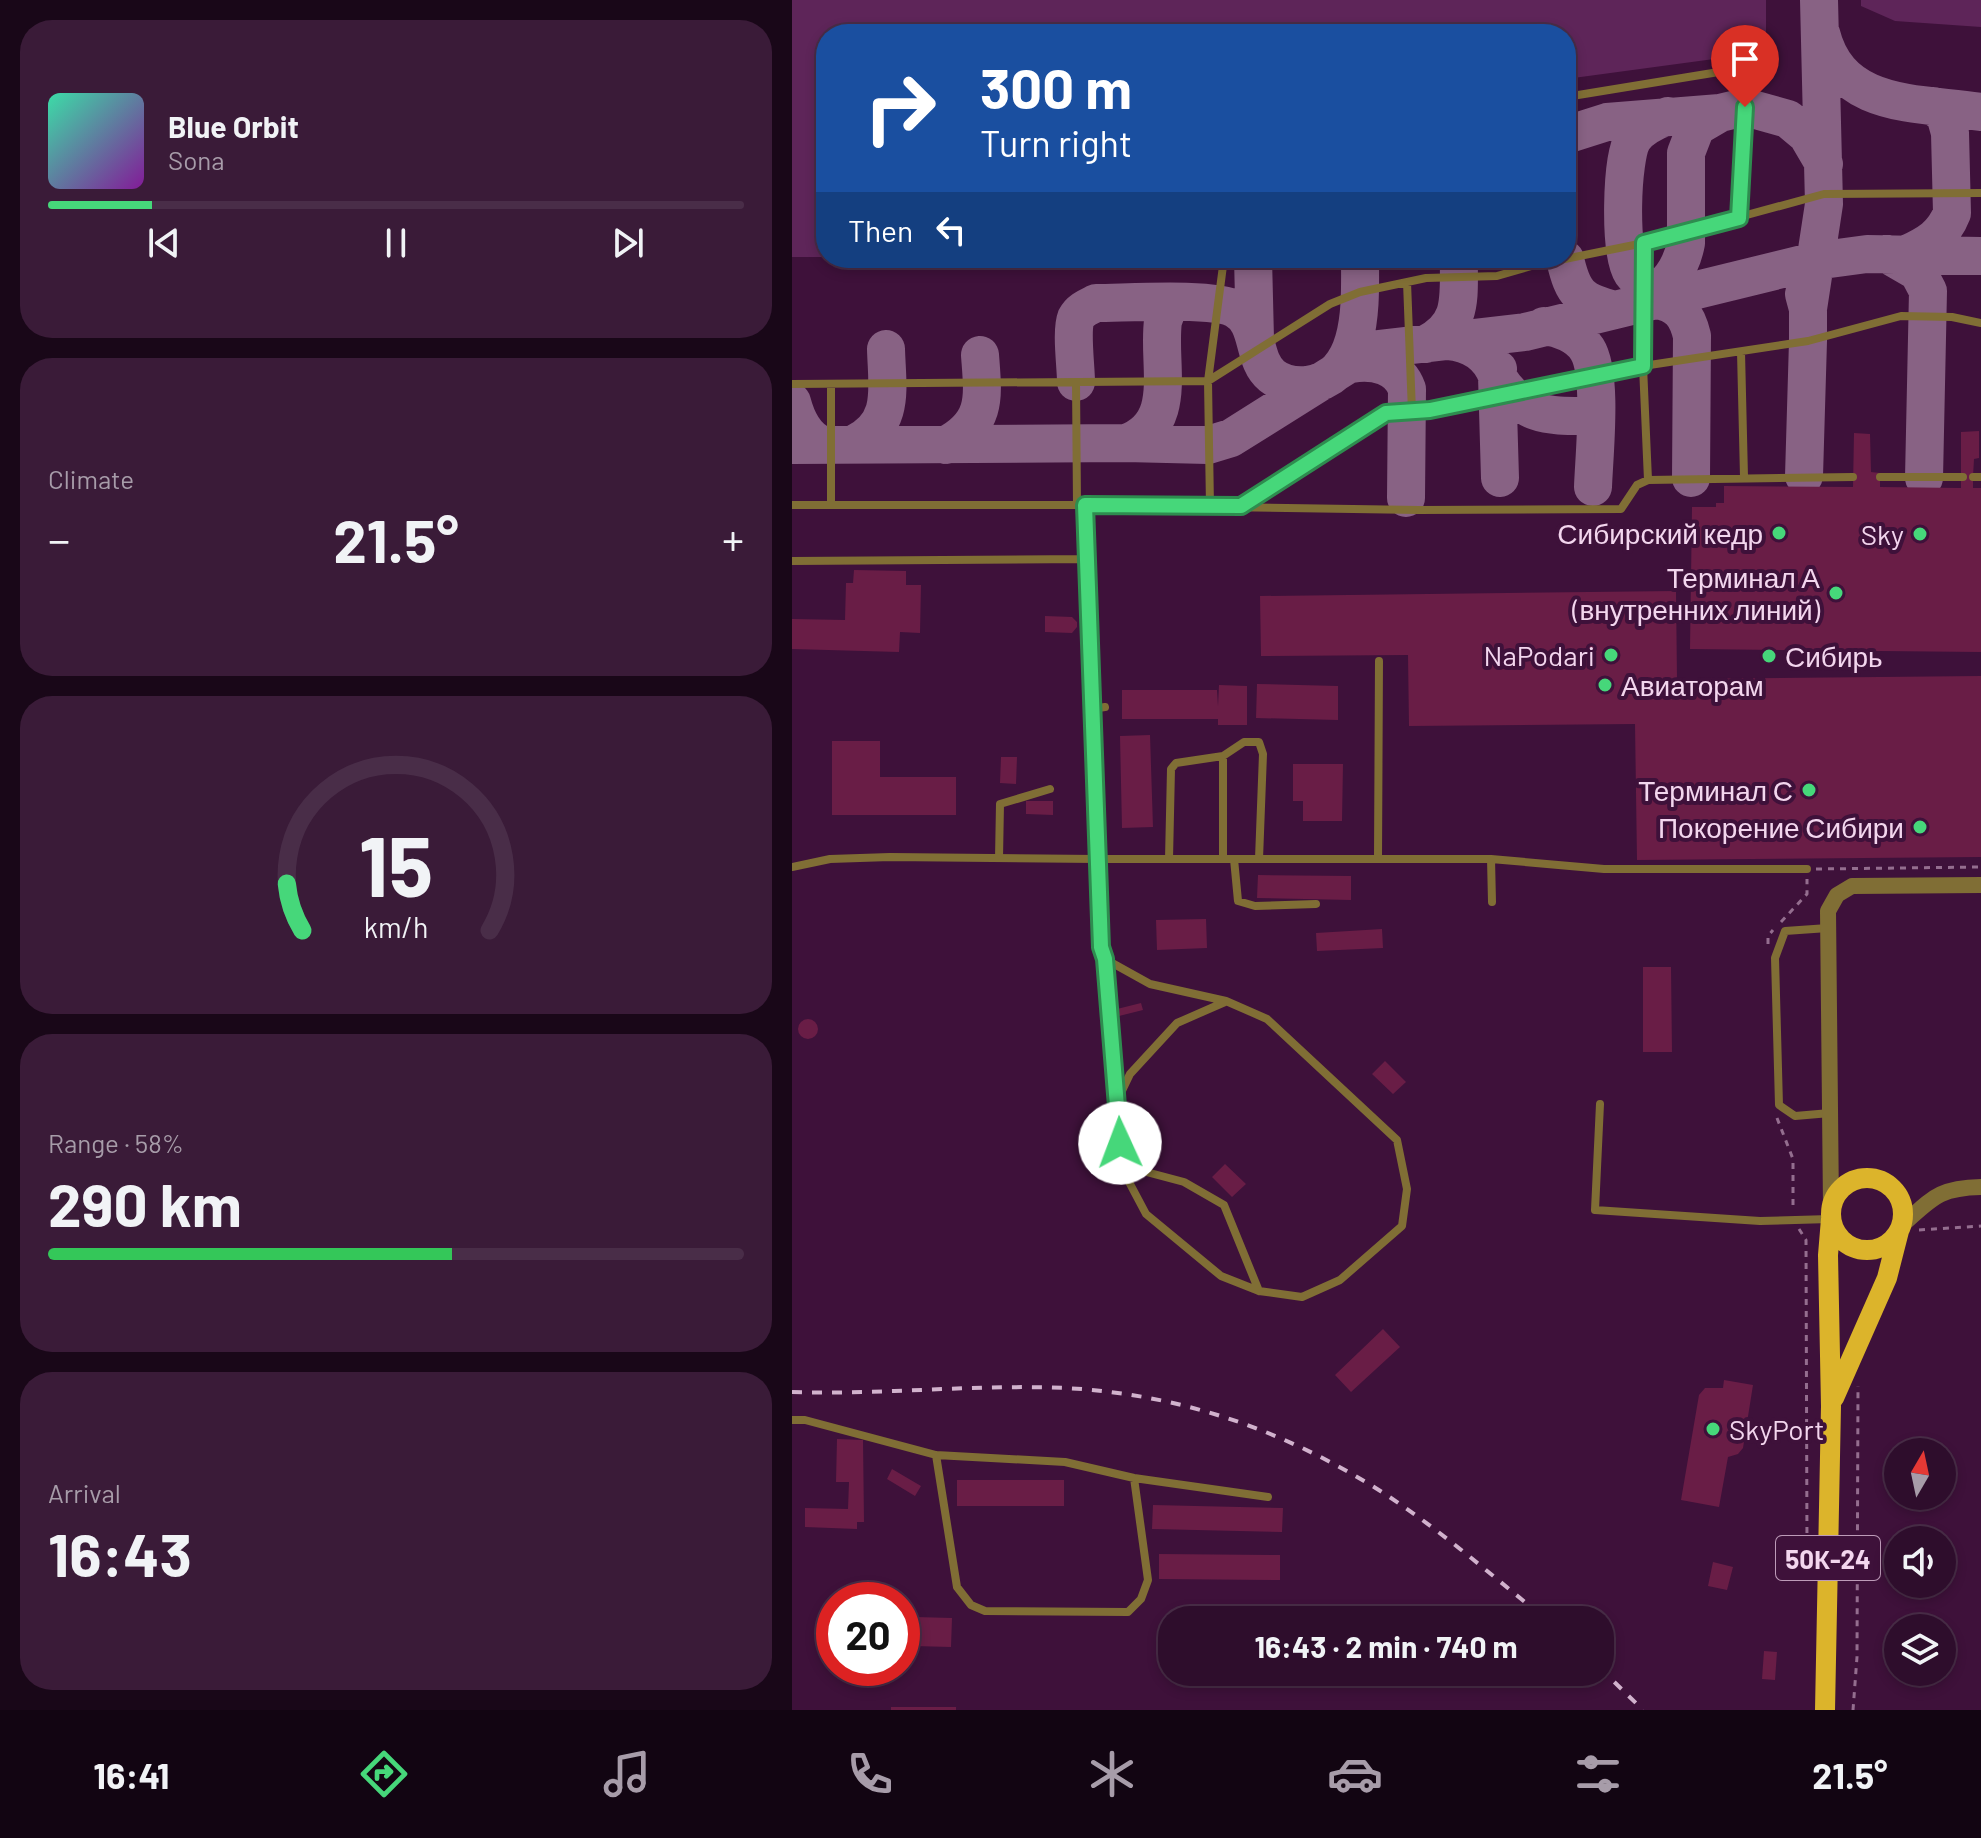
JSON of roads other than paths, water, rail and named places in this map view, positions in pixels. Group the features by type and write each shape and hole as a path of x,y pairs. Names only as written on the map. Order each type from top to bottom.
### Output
{"main road":[{"path":"1831,1406 1828,1255 1835,1195 1853,1180 1876,1179 1896,1192 1910,1228"},
{"path":"1831,1213 1834,1230 1841,1240 1863,1250 1886,1244 1910,1228"},
{"path":"1831,1406 1910,1228"},
{"name":"50К-24","path":"1825,1710 1831,1406"}],"street":[{"path":"1831,1213 1828,911 1837,895 1852,886 1981,885"},
{"path":"1910,1228 1935,1196 1948,1189 1981,1187"}],"lane":[{"path":"1576,95 1743,70 1745,107 1739,218"},
{"path":"1576,257 1644,243 1824,194 1981,193"},
{"path":"1644,243 1643,366 1648,480"},
{"path":"1210,507 1208,381 1223,268"},
{"path":"792,384 1208,381 1330,304 1360,292 1426,278 1489,277 1524,268"},
{"path":"1407,282 1412,412"},
{"path":"1241,506 1383,415 1509,396 1643,366 1808,341 1901,316 1952,317 1981,323"},
{"path":"1741,352 1744,477"},
{"path":"1076,382 1081,505 1087,559 1101,947 1105,959 1118,1099 1120,1165 1146,1214 1221,1276 1259,1291 1302,1297 1340,1280 1402,1226 1407,1189 1397,1140 1267,1019 1226,1001 1150,984 1105,959"},
{"path":"831,384 831,505"},
{"path":"792,505 1621,509 1637,485 1648,480 1853,477"},
{"path":"1880,477 1972,477"},
{"path":"792,561 1087,559"},
{"path":"1378,859 1379,661"},
{"path":"1092,709 1105,707"},
{"path":"1169,859 1171,769 1176,763 1223,756 1244,742 1259,742 1259,859"},
{"path":"1223,756 1223,859"},
{"path":"999,858 1000,804 1050,789"},
{"path":"792,867 858,857 1491,859 1604,869 1807,869"},
{"path":"1234,859 1236,895 1243,904 1316,904"},
{"path":"1491,859 1492,902"},
{"path":"1828,928 1785,931 1775,958 1779,1105 1795,1116 1830,1113"},
{"path":"1118,1099 1130,1074 1177,1023 1226,1001"},
{"path":"1600,1104 1595,1210 1760,1221 1831,1213"},
{"path":"1120,1165 1184,1182 1224,1205 1259,1291"},
{"path":"792,1420 805,1420 936,1455 1065,1462 1134,1478 1268,1497"},
{"path":"936,1455 957,1587 971,1605 985,1611 1128,1612 1141,1599 1148,1580 1134,1478"}],"railway":[{"path":"792,1392 1065,1388 1187,1406 1264,1431 1301,1447 1374,1487 1441,1534 1530,1606"},
{"path":"1614,1682 1643,1710"}],"place":[{"name":"Сибирский кедр","path":"1779,533"},
{"name":"Sky","path":"1920,534"},
{"name":"Терминал А (внутренних линий)","path":"1836,593"},
{"name":"NaPodari","path":"1611,655"},
{"name":"Сибирь","path":"1769,656"},
{"name":"Авиаторам","path":"1605,685"},
{"name":"Терминал С","path":"1809,790"},
{"name":"Покорение Сибири","path":"1920,827"},
{"name":"SkyPort","path":"1713,1429"}]}
